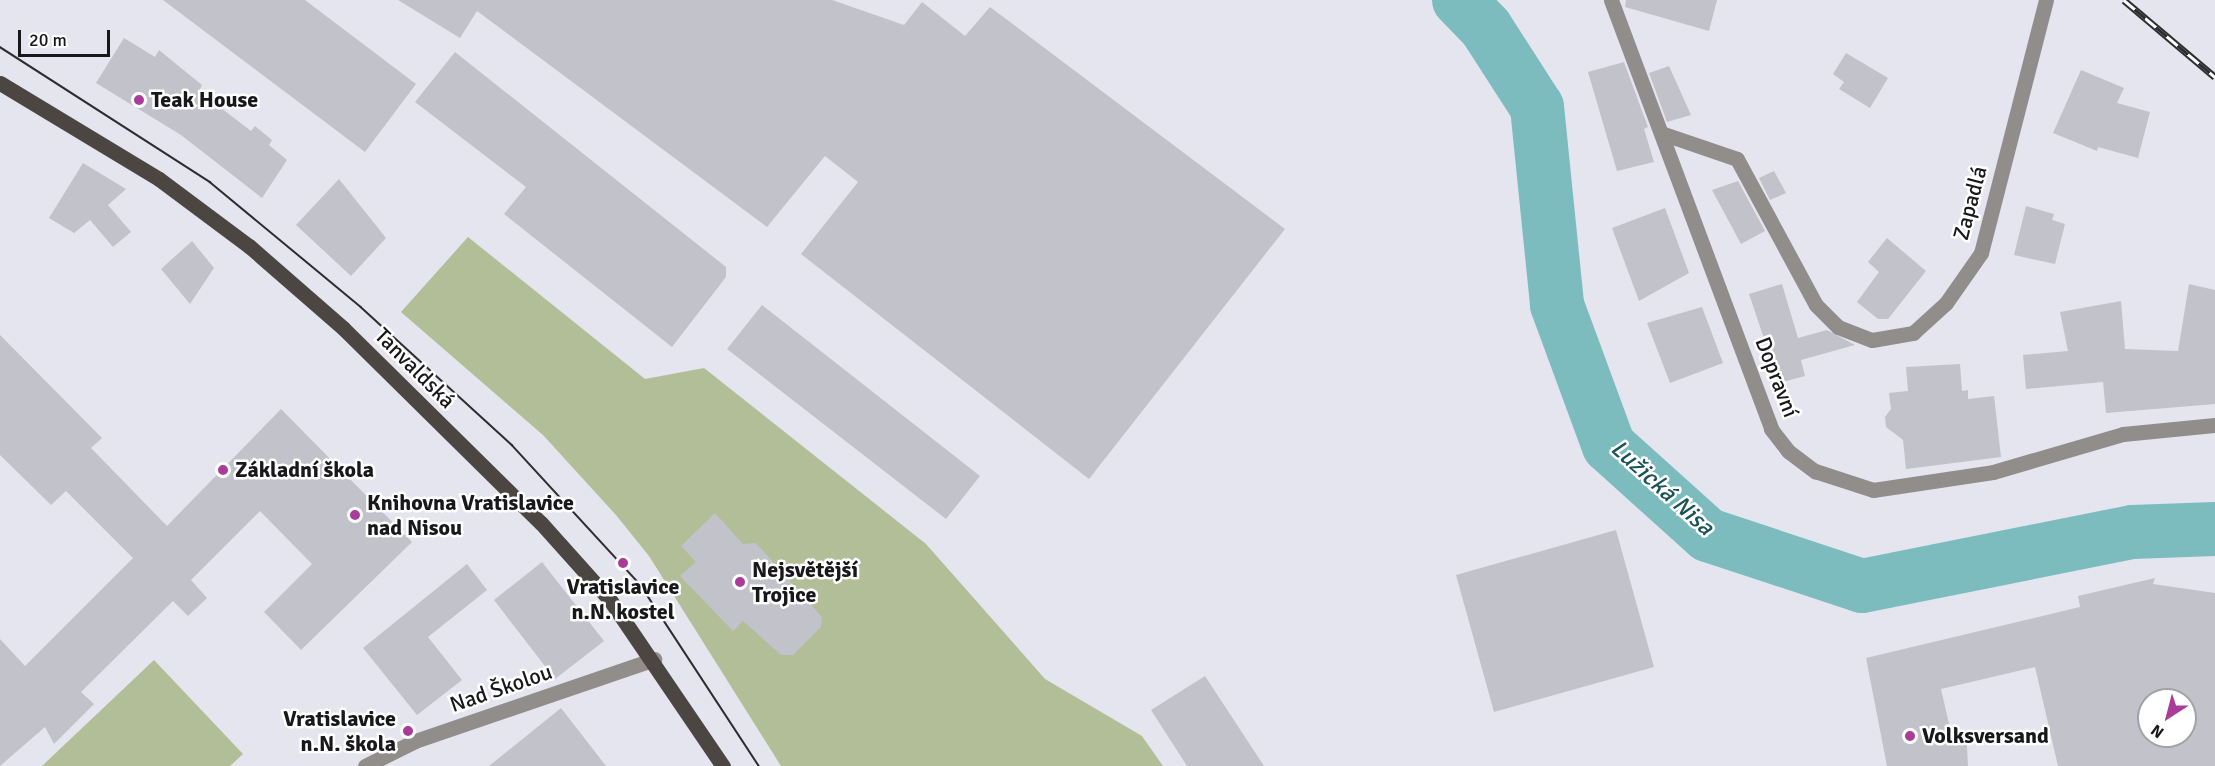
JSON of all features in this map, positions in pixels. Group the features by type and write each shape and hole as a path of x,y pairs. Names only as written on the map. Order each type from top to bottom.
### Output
{"main road":[{"name":"Tanvaldská","path":"0,83 159,179 249,246 343,328 541,523 610,600 654,659 723,766"}],"street":[{"name":"Dopravní","path":"1611,0 1664,134 1771,429 1788,451 1815,471 1873,490 1993,472 2123,434 2215,425"},
{"name":"Zapadlá","path":"1664,134 1737,159 1816,305 1838,327 1872,340 1887,341 1913,333 1946,303 1981,253 2046,0"},
{"name":"Nad Školou","path":"365,766 415,741 654,659"}],"green space":[{"path":"468,237 645,379 704,368 926,544 1045,679 1142,736 1163,766 781,766 649,556 616,515 543,435 401,312"},
{"path":"154,660 243,754 230,766 42,766"}],"building":[{"path":"163,0 305,0 416,84 365,152"},
{"path":"398,0 832,0 904,25 922,2 965,36 990,7 1285,229 1089,479 801,254 858,182 825,156 767,227 477,11 460,38"},
{"path":"1626,0 1717,0 1709,31 1625,7"},
{"path":"124,38 155,57 159,50 202,85 199,91 251,131 255,126 272,140 269,145 287,160 262,198 181,135 96,83"},
{"path":"455,52 726,267 726,277 672,347 504,214 526,187 415,102"},
{"path":"1846,53 1888,78 1870,108 1839,89 1844,82 1833,74"},
{"path":"1624,62 1648,127 1644,129 1654,162 1617,171 1588,72"},
{"path":"1669,66 1691,115 1667,122 1649,73"},
{"path":"2081,70 2124,88 2117,103 2150,112 2138,158 2098,147 2097,151 2053,133"},
{"path":"83,163 126,189 108,205 131,232 113,247 90,220 74,233 49,218"},
{"path":"1774,171 1786,193 1770,200 1759,178"},
{"path":"339,179 386,238 351,276 296,225"},
{"path":"1738,181 1765,231 1741,244 1712,190"},
{"path":"2026,206 2054,214 2052,220 2065,224 2055,264 2014,255"},
{"path":"1665,208 1689,273 1639,301 1612,228"},
{"path":"1887,238 1926,271 1888,319 1878,319 1857,302 1879,272 1868,262"},
{"path":"192,241 214,268 190,304 161,269"},
{"path":"1782,284 1798,338 1827,330 1855,345 1801,360 1805,376 1779,383 1749,294"},
{"path":"2189,284 2215,290 2215,404 2106,413 2103,382 2026,389 2023,355 2068,351 2060,312 2121,301 2125,349 2178,351"},
{"path":"762,305 980,476 946,519 727,349"},
{"path":"1702,307 1723,363 1670,383 1647,323"},
{"path":"0,335 102,438 91,448 167,526 281,409 412,542 301,650 264,612 312,564 260,511 191,580 207,598 188,616 173,601 81,692 94,704 54,744 45,727 0,766 0,639 25,666 133,558 66,491 51,505 0,455"},
{"path":"1960,364 1962,391 1968,390 1968,399 1994,396 2001,457 1906,469 1903,440 1886,427 1885,417 1891,409 1889,393 1908,391 1906,367"},
{"name":"Nejsvětější Trojice","path":"715,513 743,544 756,543 822,617 821,627 793,655 781,655 743,621 733,631 680,576 696,562 681,546"},
{"path":"1616,530 1654,667 1494,712 1456,575"},
{"path":"542,562 604,641 555,679 494,600"},
{"path":"467,564 487,590 428,637 462,680 417,715 363,648"},
{"path":"2155,578 2153,584 2215,593 2215,766 2058,766 2035,667 1941,689 1950,728 1967,746 1968,766 1887,766 1866,658 2080,607 2078,596"},
{"path":"1205,676 1264,766 1187,766 1151,710"},
{"path":"561,708 606,766 489,766"}],"waterway":[{"name":"Lužická Nisa","path":"1459,0 1486,28 1537,107 1557,305 1609,446 1708,535 1862,586 2132,532 2215,529"}],"tram line":[{"path":"0,47 210,182 361,307 512,445 640,584 759,766"}],"railway":[{"path":"2124,0 2215,77"}],"place":[{"name":"Teak House","path":"139,100"},
{"name":"Základní škola","path":"223,470"},
{"name":"Knihovna Vratislavice nad Nisou","path":"355,515"},
{"name":"Vratislavice n.N. kostel","path":"623,563"},
{"name":"Nejsvětější Trojice","path":"740,582"},
{"name":"Vratislavice n.N. škola","path":"408,731"},
{"name":"Volksversand","path":"1910,736"}]}
